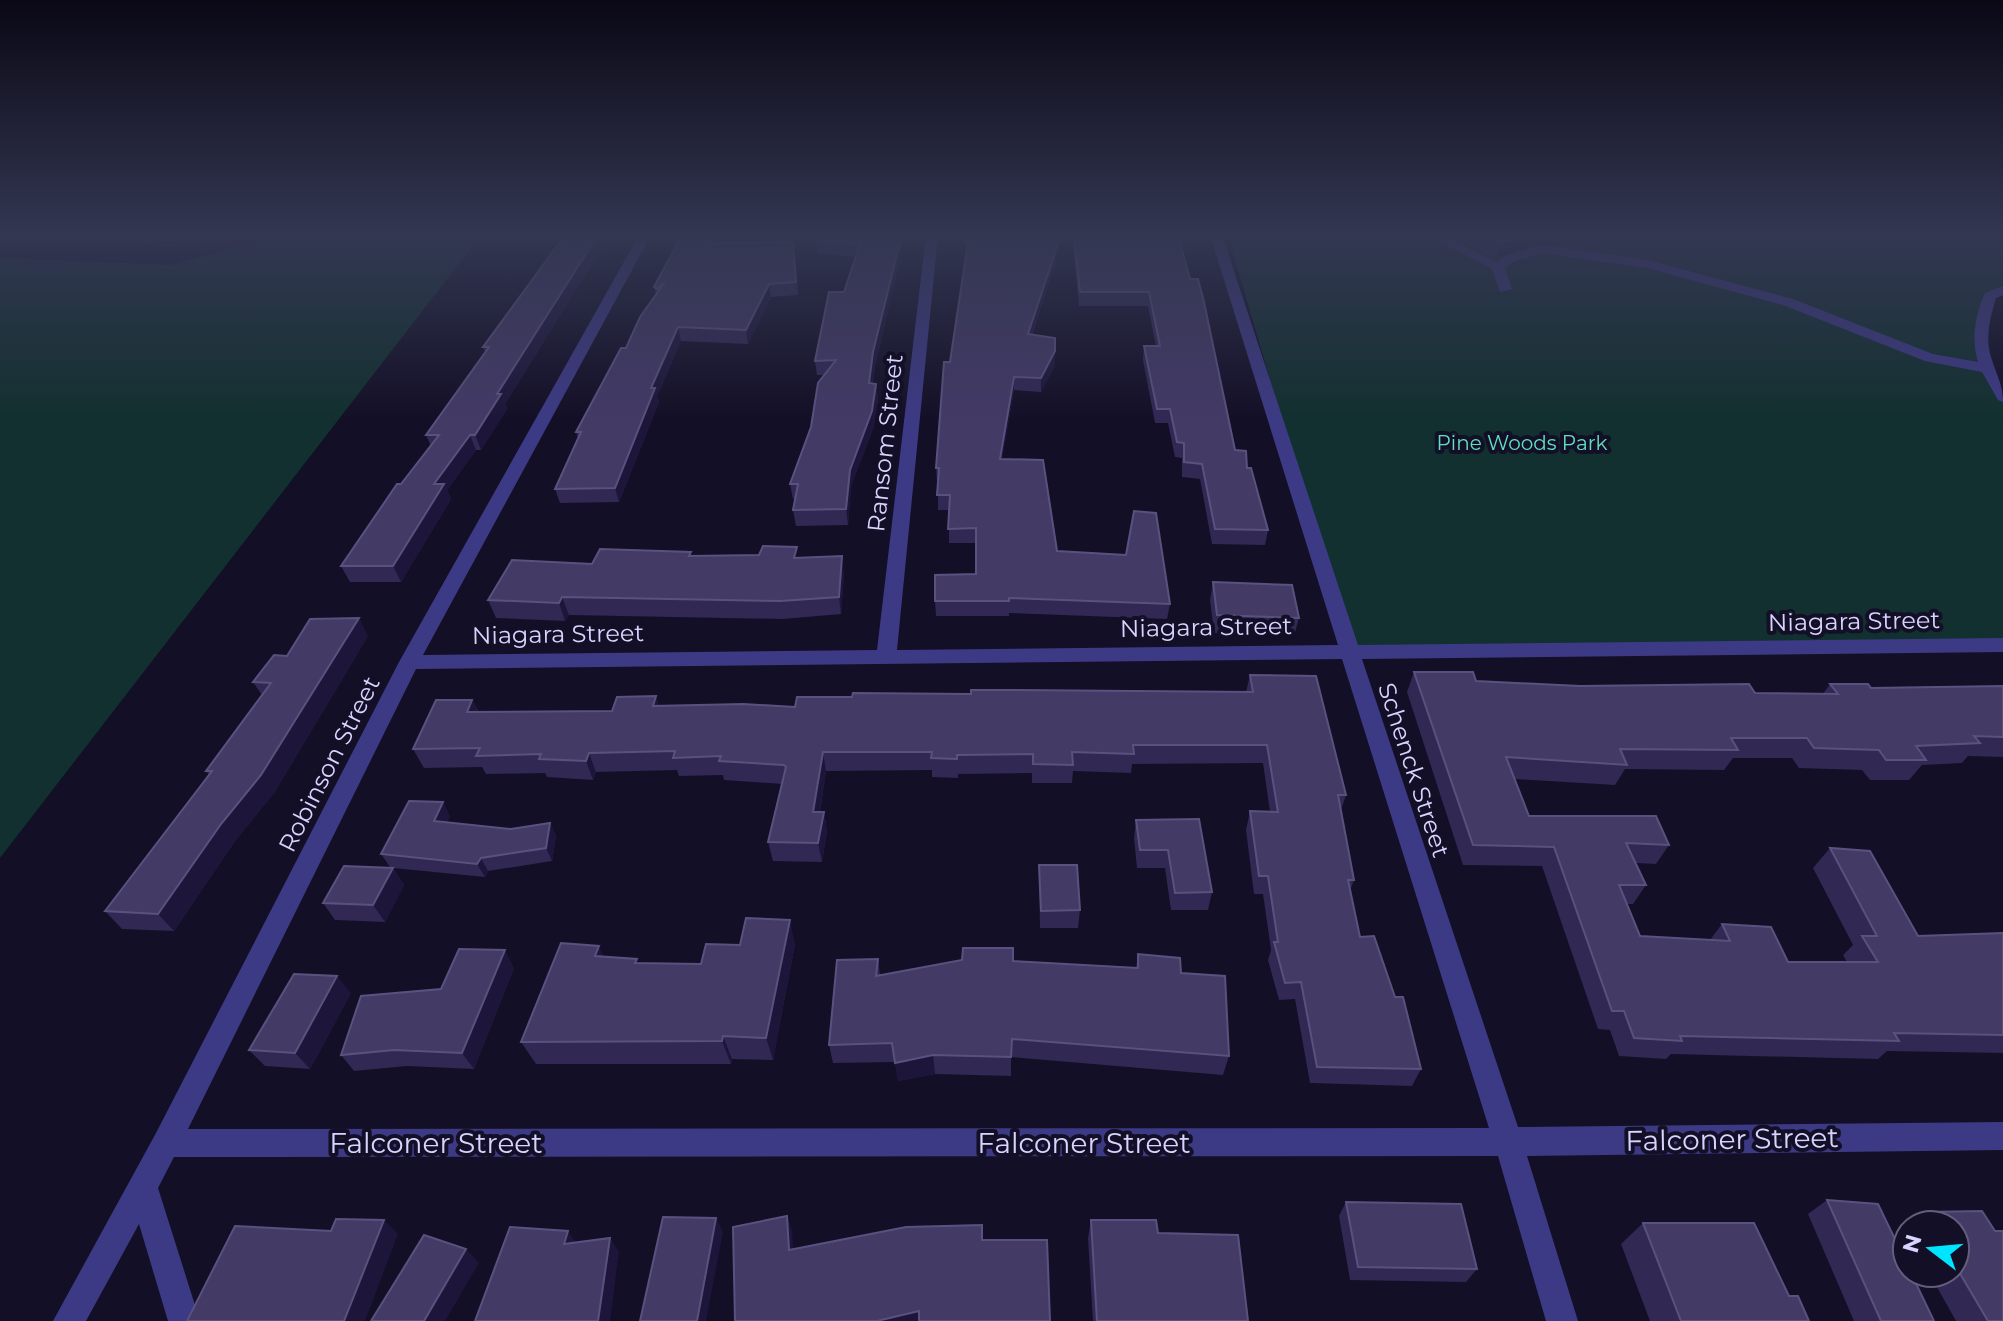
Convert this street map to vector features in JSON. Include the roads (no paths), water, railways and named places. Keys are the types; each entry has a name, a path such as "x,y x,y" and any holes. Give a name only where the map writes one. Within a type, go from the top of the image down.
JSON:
{"street":[{"name":"Robinson Street","path":"69,1321 166,1143 409,662 611,297"},
{"name":"Ransom Street","path":"886,657 925,297"},
{"name":"Schenck Street","path":"1236,297 1508,1142 1562,1321"},
{"path":"1768,297 1930,358 1987,368"},
{"path":"1990,297 1978,330 1987,368 2003,397"},
{"name":"Niagara Street","path":"409,662 2003,645"},
{"name":"Falconer Street","path":"166,1143 1508,1142 2003,1136"},
{"path":"142,1186 184,1321"}],"park label":[{"name":"Pine Woods Park","path":"1522,443"}]}
